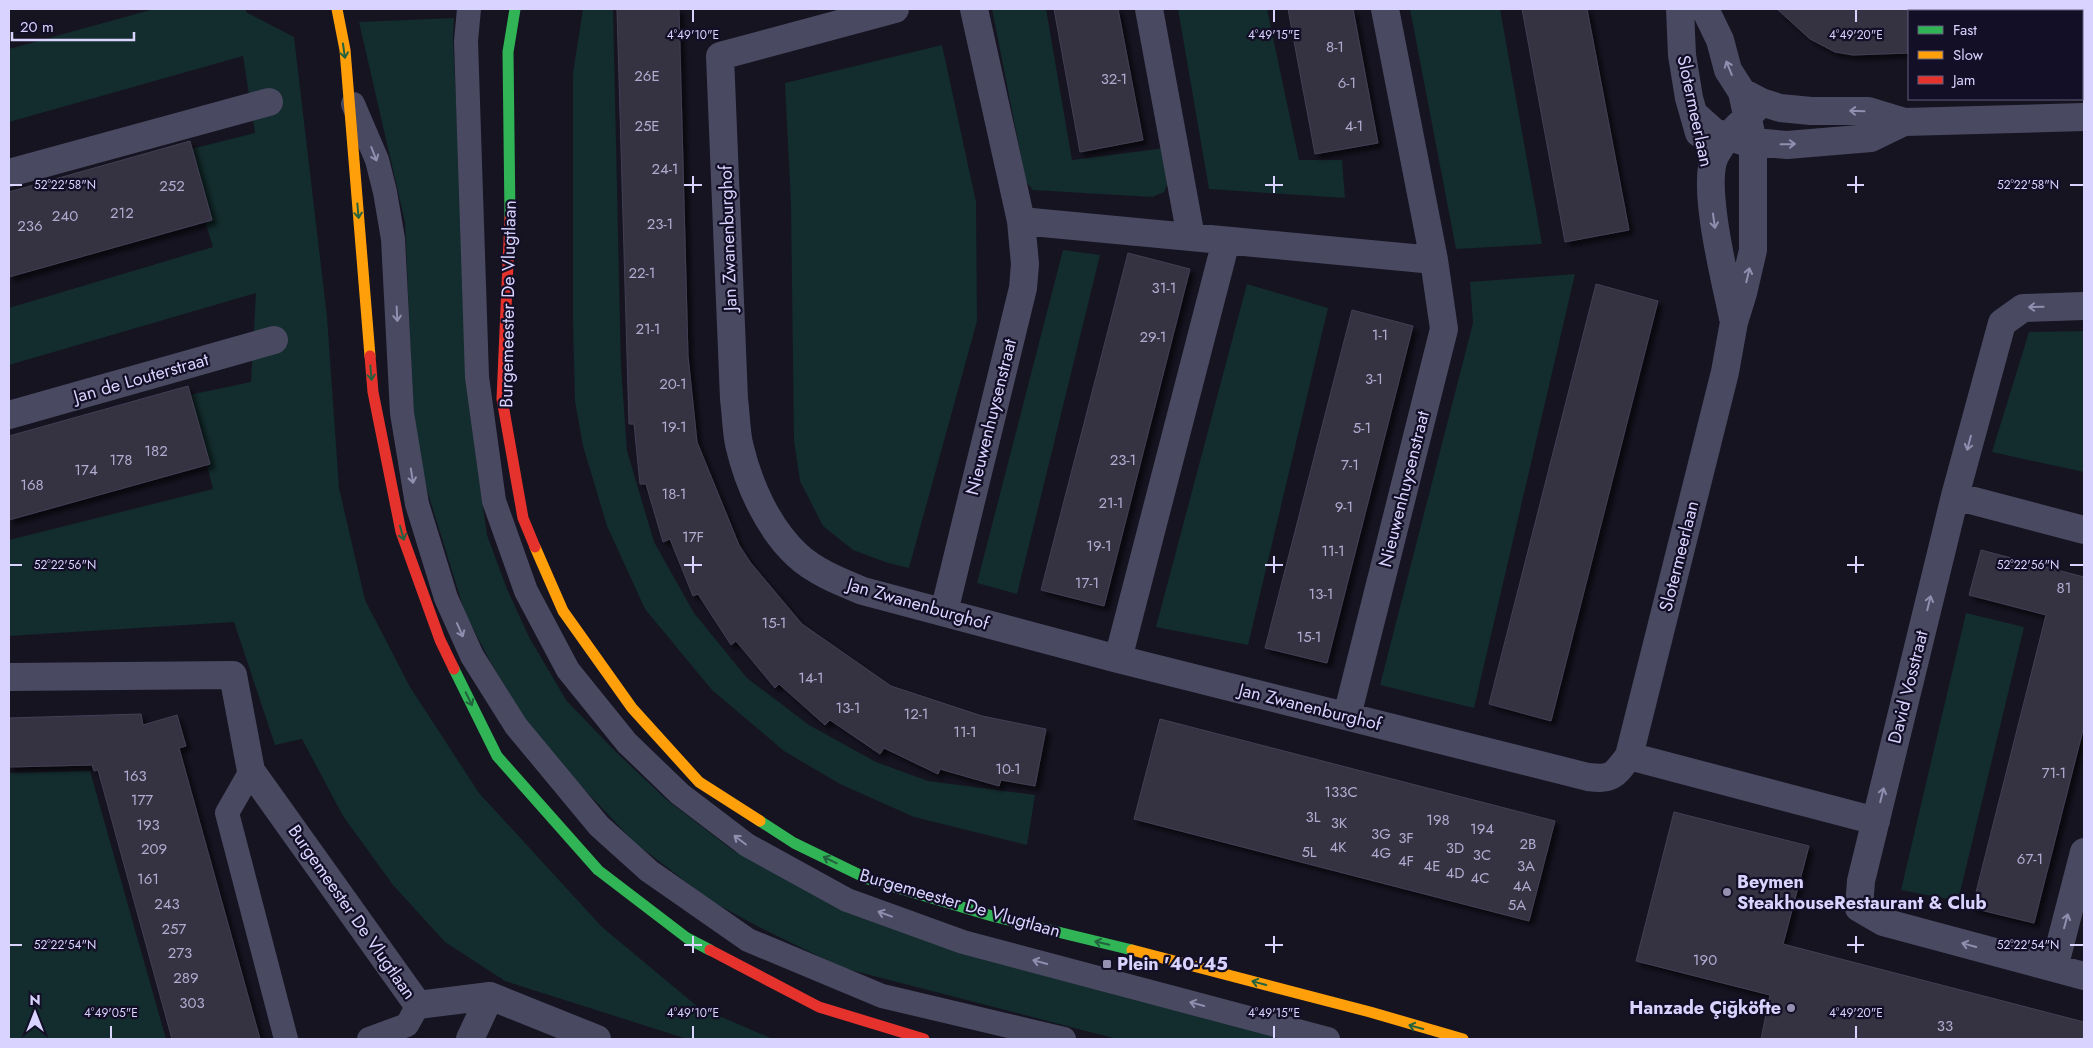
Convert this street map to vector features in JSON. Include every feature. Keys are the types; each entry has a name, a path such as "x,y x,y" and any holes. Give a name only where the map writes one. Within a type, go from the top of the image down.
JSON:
{"main road":[{"path":"337,9 345,50 373,392 401,532 440,640 497,756 598,870 687,938 819,1007 924,1039"},
{"name":"Burgemeester De Vlugtlaan","path":"515,9 508,67 511,202 502,399 524,518 563,611 632,708 699,782 794,842 868,879 992,916 1175,961 1370,1012 1463,1039"}],"street":[{"name":"Jan Zwanenburghof","path":"895,9 720,56 734,398 740,444 753,487 773,526 797,555 833,579 863,592 1118,659 1588,777 1605,779"},
{"name":"Nieuwenhuysenstraat","path":"944,612 1022,288 1025,264 1021,221 974,9"},
{"path":"1149,9 1191,237"},
{"name":"Nieuwenhuysenstraat","path":"1347,716 1444,330 1434,260 1385,9"},
{"name":"Slotermeerlaan","path":"1680,9 1682,55 1689,98 1695,115 1711,184 1714,221 1734,322"},
{"path":"1705,9 1720,40 1728,70 1751,113 1787,145 1871,138 1904,122 2012,109 2084,117"},
{"path":"9,173 268,102"},
{"path":"1751,113 1780,108 1868,111 1904,122"},
{"path":"1695,115 1714,132 1742,141 1751,113"},
{"name":"Slotermeerlaan","path":"1605,779 1618,771 1629,756 1724,372 1734,322 1754,250 1751,113"},
{"name":"Slotermeerlaan","path":"1711,184 1714,158 1727,136"},
{"path":"1021,221 1434,260"},
{"path":"1118,659 1226,240"},
{"name":"David Vosstraat","path":"2084,306 2023,308 2002,323 1955,496 1861,881 1859,908 1883,922 2084,976"},
{"name":"Jan de Louterstraat","path":"9,415 274,340"},
{"path":"1955,496 2084,530"},
{"name":"Burgemeester De Vlugtlaan","path":"9,677 233,675 251,771 418,1005 490,996 598,1039"},
{"path":"1629,756 1876,821"},
{"path":"2054,968 2084,852"},
{"path":"470,1039 490,996"}],"lane":[{"name":"Burgemeester De Vlugtlaan","path":"469,9 466,41 477,377 494,501 526,591 568,670 627,743 680,794 747,845 847,900 964,942 1328,1039"},
{"path":"348,93 376,160 385,192 393,239 402,413 417,504 446,598 468,648 516,726 599,826 649,871 748,940 882,996 1064,1039"},
{"path":"251,771 227,813 286,1039"},
{"path":"369,1039 407,1024 418,1005"}],"green space":[{"path":"154,9 246,9 246,12 294,37 327,317 339,488 365,600 410,687 479,793 602,927 698,1007 773,1039 687,1039 505,981 445,942 393,885 343,816 302,739 275,745 234,622 9,636 9,540 213,489 189,395 251,382 256,293 9,365 9,308 213,247 183,151 255,133 243,56 9,122 9,49"},
{"path":"583,9 613,9 621,367 627,451 654,542 694,613 747,678 809,725 876,762 928,781 1035,795 1027,845 914,817 840,784 784,751 712,690 645,609 607,526 583,446 575,401 573,324 573,73"},
{"path":"992,9 1046,9 1072,160 1165,148 1169,180 1164,192 1152,197 1033,190 1026,182"},
{"path":"1178,9 1267,9 1299,160 1342,160 1345,198 1209,189"},
{"path":"1410,9 1500,9 1542,244 1456,249"},
{"path":"454,18 453,39 472,427 487,535 507,589 529,637 566,700 614,750 667,800 734,851 786,877 1313,1039 1117,1039 843,968 711,901 635,843 533,735 491,663 465,613 427,490 414,435 405,222 359,22"},
{"path":"942,45 976,202 977,321 909,568 888,563 853,550 823,526 800,481 794,441 791,204 785,83"},
{"path":"1063,250 1100,255 1017,594 977,583"},
{"path":"1575,274 1474,708 1380,685 1473,323 1470,282"},
{"path":"1247,284 1328,308 1248,645 1156,627"},
{"path":"2084,331 2084,472 1992,452 2029,332"},
{"path":"1966,613 2024,627 1958,901 1901,890"},
{"path":"90,771 166,1039 9,1039 9,773"}],"building":[{"path":"617,9 679,9 688,356 697,442 739,545 750,562 802,624 891,686 982,716 1046,729 1035,786 1001,780 999,786 940,769 938,774 884,748 880,754 830,720 825,725 779,684 775,688 736,641 731,645 698,594 693,596 670,539 663,542 646,484 640,484 634,424 629,424"},
{"path":"1054,9 1118,9 1143,140 1080,152"},
{"path":"1288,9 1353,9 1378,143 1315,154"},
{"path":"1522,9 1587,9 1629,230 1565,242"},
{"path":"1777,9 1909,9 1908,53 1853,55 1835,52 1810,39"},
{"path":"190,141 212,220 9,277 9,192"},
{"path":"1128,253 1190,269 1104,606 1041,590"},
{"path":"1596,284 1658,301 1551,721 1489,704"},
{"path":"1352,310 1413,326 1327,663 1265,648"},
{"path":"188,386 210,464 9,520 9,436"},
{"path":"1981,550 2084,577 2084,726 2034,923 1972,908 2046,615 1969,595"},
{"path":"141,714 143,725 177,715 186,746 179,748 260,1039 172,1039 98,770 94,771 92,765 9,767 9,718"},
{"path":"1160,719 1555,821 1529,921 1134,819"},
{"path":"1674,812 1809,846 1783,944 2084,1022 2084,1039 1761,1039 1770,995 1636,961"}],"traffic: fast":[{"path":"510,218 508,52 515,9"},
{"path":"454,669 497,756 598,870 687,938 710,950"},
{"path":"760,821 794,843 868,879 992,916 1132,950"}],"traffic: slow":[{"path":"337,9 345,50 370,356"},
{"path":"535,547 563,611 632,708 699,782 760,821"},
{"path":"1132,950 1370,1012 1463,1039"}],"traffic: jam":[{"path":"510,218 502,399 523,518 535,547"},
{"path":"370,356 373,392 401,532 440,640 454,669"},
{"path":"710,950 819,1007 924,1039"}],"place":[{"name":"Beymen SteakhouseRestaurant & Club","path":"1727,892"},
{"name":"Plein '40-'45","path":"1107,964"},
{"name":"Hanzade Çiğköfte","path":"1791,1008"}]}
